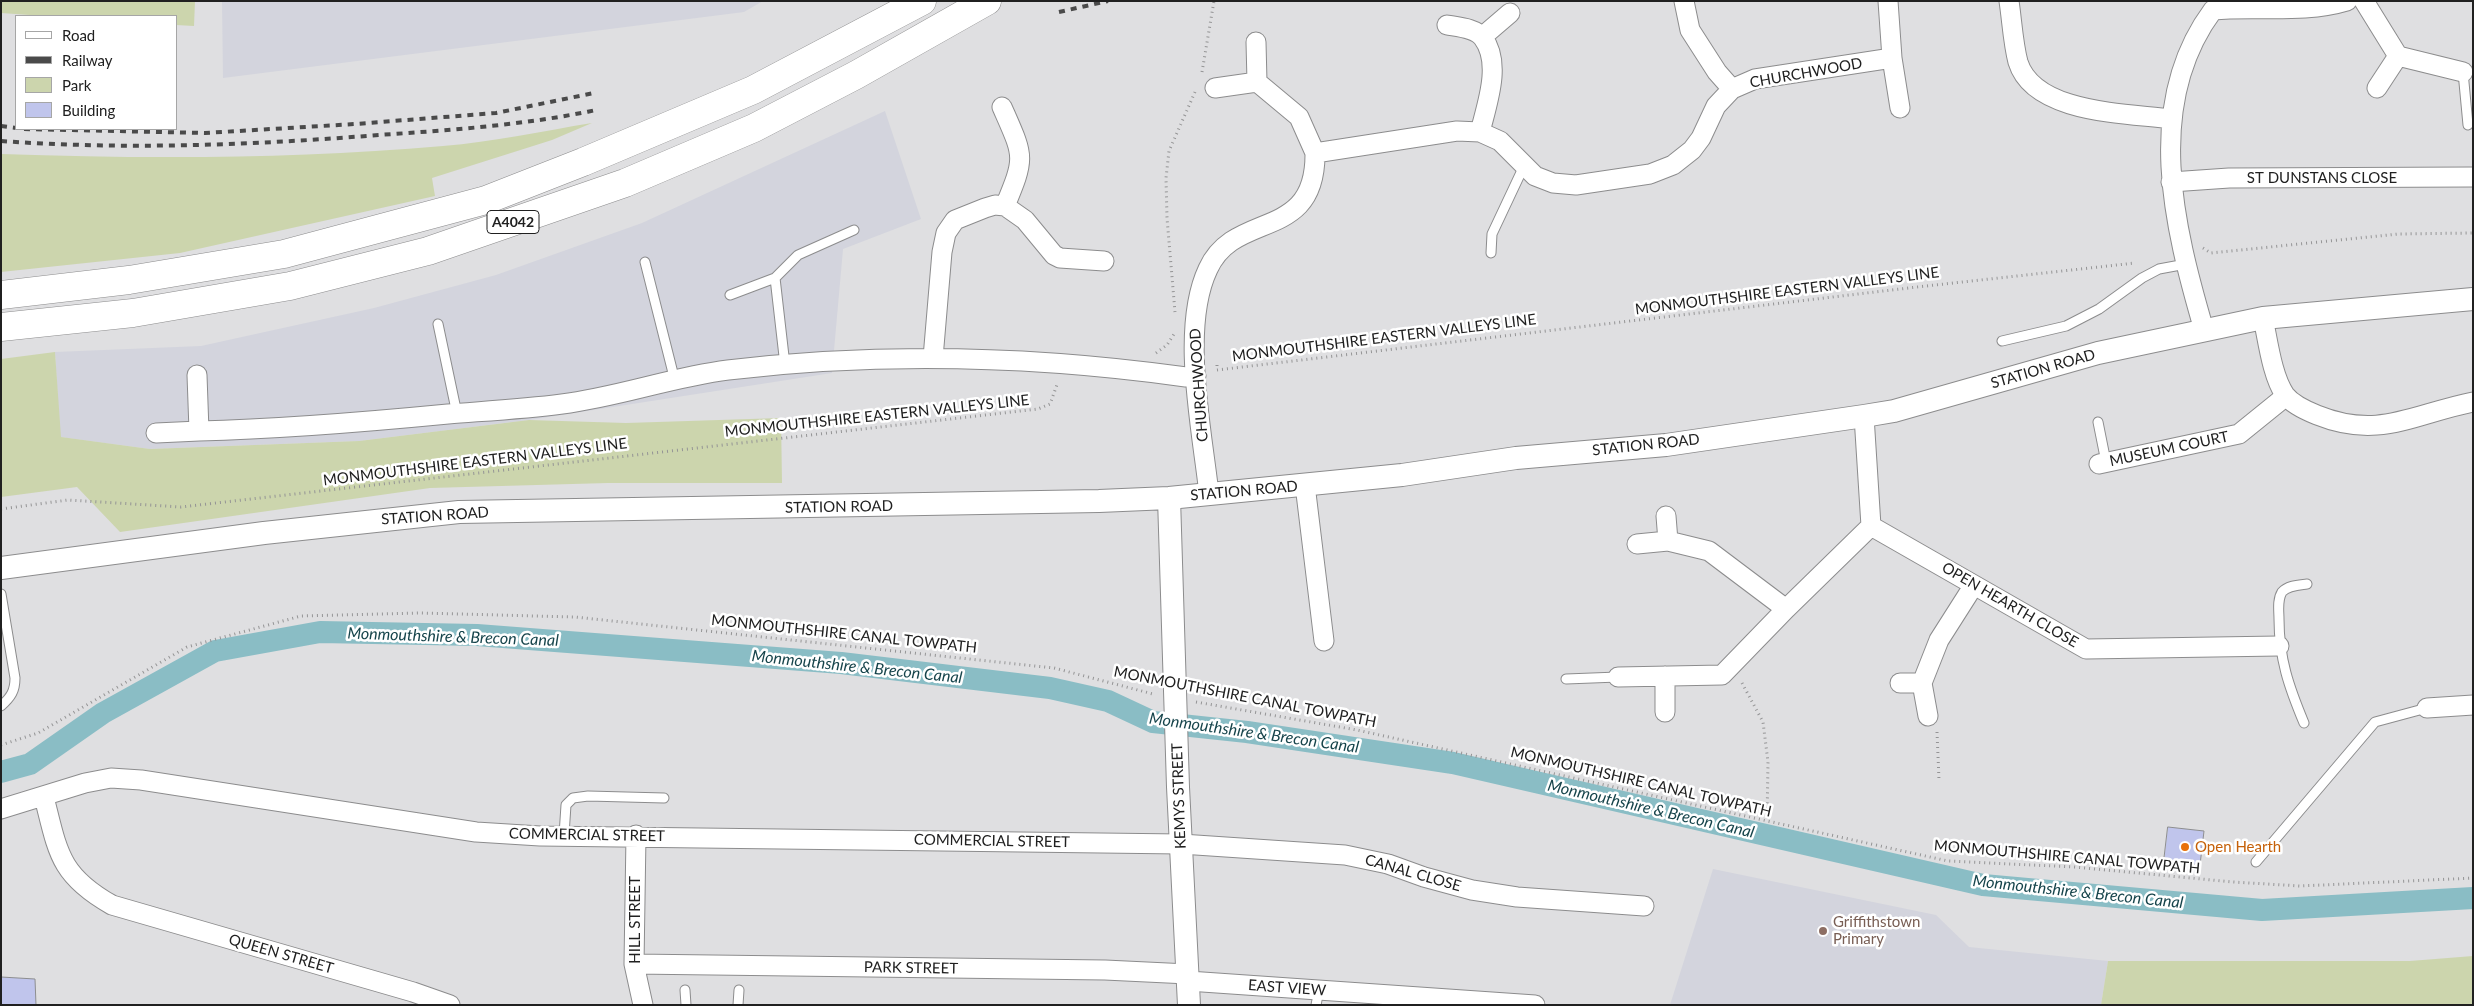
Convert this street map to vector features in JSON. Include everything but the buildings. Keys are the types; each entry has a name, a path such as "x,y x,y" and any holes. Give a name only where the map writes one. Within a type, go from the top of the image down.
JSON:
{"highway":[{"name":"A4042","path":"1,295 129,280 284,254 486,200 592,159 753,90 922,1"},
{"name":"A4042","path":"1,326 133,313 290,286 428,251 625,183 754,128 856,76 987,1"}],"street":[{"path":"1684,1 1690,30 1717,72 1732,89"},
{"path":"1887,1 1892,58 1900,108"},
{"path":"2010,1 2018,63 2033,85 2052,99 2075,106 2172,119"},
{"path":"2204,330 2180,241 2171,182 2172,119 2184,62 2211,6 2304,8 2335,5 2347,1"},
{"path":"2364,1 2398,56 2463,72"},
{"path":"1482,37 1510,13"},
{"path":"1447,25 1467,29 1482,37 1492,61 1490,82 1480,132"},
{"path":"1204,85 1257,82 1256,42"},
{"path":"2377,88 2398,56"},
{"name":"CHURCHWOOD","path":"1315,153 1457,131 1480,132 1500,141 1535,176 1553,183 1576,185 1650,174 1673,165 1692,150 1701,138 1716,106 1732,89 1755,79 1892,58"},
{"name":"CHURCHWOOD","path":"1209,494 1196,376 1186,324 1208,267 1224,248 1242,234 1276,222 1293,212 1306,197 1316,173 1315,153 1299,117 1257,82"},
{"path":"1002,107 1021,156 1018,176 1005,206"},
{"name":"ST DUNSTANS CLOSE","path":"2171,182 2230,178 2473,177"},
{"path":"933,358 938,285 946,233 955,220 995,205 1005,206 1025,220 1054,255 1060,258 1104,261"},
{"name":"STATION ROAD","path":"1,568 264,532 459,512 885,506 1169,498 1402,475 1516,458 1666,445 1864,416 1894,411 2098,353 2263,318 2473,299"},
{"path":"2263,318 2273,363 2286,396 2305,410 2330,420 2360,427 2380,427 2473,402"},
{"path":"156,433 292,428 564,404 726,370 852,360 933,358 1058,364 1196,376"},
{"path":"197,375 199,431"},
{"name":"MUSEUM COURT","path":"2102,463 2239,434 2286,396"},
{"path":"1618,677 1722,676 1870,526 1864,416"},
{"path":"1305,485 1324,641"},
{"name":"KEMYS STREET","path":"1169,498 1181,844 1189,1005"},
{"path":"1666,516 1668,541"},
{"name":"OPEN HEARTH CLOSE","path":"1870,526 2086,649 2279,646"},
{"path":"1637,544 1668,541 1709,551 1786,609"},
{"path":"1928,716 1922,682 1939,640 1974,585"},
{"path":"1664,676 1665,712"},
{"path":"1900,682 1922,682"},
{"path":"2427,708 2473,705"},
{"name":"COMMERCIAL STREET","path":"1,809 85,783 111,778 141,780 476,832 564,836 636,835 1181,844"},
{"name":"QUEEN STREET","path":"44,797 58,851 73,876 89,892 112,905 413,998 450,1005"},
{"name":"HILL STREET","path":"636,835 634,964 643,1005"},
{"name":"CANAL CLOSE","path":"1181,844 1345,854 1388,864 1424,878 1472,890 1517,897 1644,906"},
{"name":"PARK STREET","path":"634,964 1105,970 1188,978"},
{"name":"EAST VIEW","path":"1188,978 1317,997 1535,1005"}],"lane":[{"path":"2463,72 2468,125"},
{"path":"1491,253 1492,234 1524,166"},
{"path":"730,295 775,278 798,255 854,230"},
{"path":"645,262 675,381"},
{"path":"2002,341 2066,326 2099,309 2142,278 2158,269 2186,264"},
{"path":"775,278 785,366"},
{"path":"438,324 457,414"},
{"path":"2098,422 2102,463"},
{"path":"2304,723 2287,680 2279,646 2279,607 2282,592 2293,586 2307,584"},
{"path":"1,594 15,678 15,688 12,695 1,706"},
{"path":"1566,679 1618,677"},
{"path":"2256,862 2375,722 2427,708"},
{"path":"564,836 566,805 573,798 588,796 664,798"},
{"path":"685,990 686,1005"},
{"path":"738,1005 739,990"}],"path":[{"path":"1151,353 1160,352 1186,324 1174,303 1166,178 1169,151 1204,85 1214,1"},
{"path":"2180,241 2196,240 2211,253 2398,234 2473,233"},
{"name":"MONMOUTHSHIRE EASTERN VALLEYS LINE","path":"1216,360 1217,370 1907,288 2126,266 2144,260"},
{"name":"MONMOUTHSHIRE EASTERN VALLEYS LINE","path":"1,509 68,500 182,507 1038,409 1050,404 1058,381 1058,364"},
{"name":"MONMOUTHSHIRE CANAL TOWPATH","path":"1,745 38,733 187,647 301,616 421,613 575,617 1054,668 1176,701 1356,730 1948,861 2074,867 2234,882 2300,886 2473,878"},
{"path":"1728,669 1740,680 1763,722 1768,762 1767,822"},
{"path":"1928,716 1937,729 1939,780"}],"shaded area":[{"path":"222,1 763,1 744,12 223,78"},
{"path":"885,111 921,219 843,249 832,373 529,420 359,441 150,449 60,437 55,352 201,346 374,308 496,275 642,223"},
{"name":"Griffithstown Primary","path":"1713,869 1936,915 1969,947 2108,961 2101,1005 1670,1005"}],"green space":[{"path":"1,1 195,1 194,26 178,25 178,15 30,15 1,13"},
{"path":"592,123 552,140 432,178 435,196 180,253 1,272 1,154 112,157 278,156 462,144"},
{"path":"55,352 61,437 150,449 359,441 529,420 626,423 781,418 782,483 608,483 430,488 120,532 77,487 1,497 1,359"},
{"path":"2473,956 2473,1005 2101,1005 2108,961 2410,961"}],"waterway":[{"name":"Monmouthshire & Brecon Canal","path":"1,772 30,764 103,713 215,651 320,632 477,635 841,663 1050,688 1108,701 1153,722 1247,732 1453,763 1983,885 2262,910 2473,898"}],"railway":[{"path":"1059,12 1108,1"},
{"path":"69,130 205,133 355,124 496,113 594,93"},
{"path":"1,141 143,146 237,144 488,126 542,120 596,110"},
{"path":"1,126 15,128"}],"place":[{"name":"Open Hearth","path":"2185,847"},
{"name":"Griffithstown Primary","path":"1823,931"}]}
